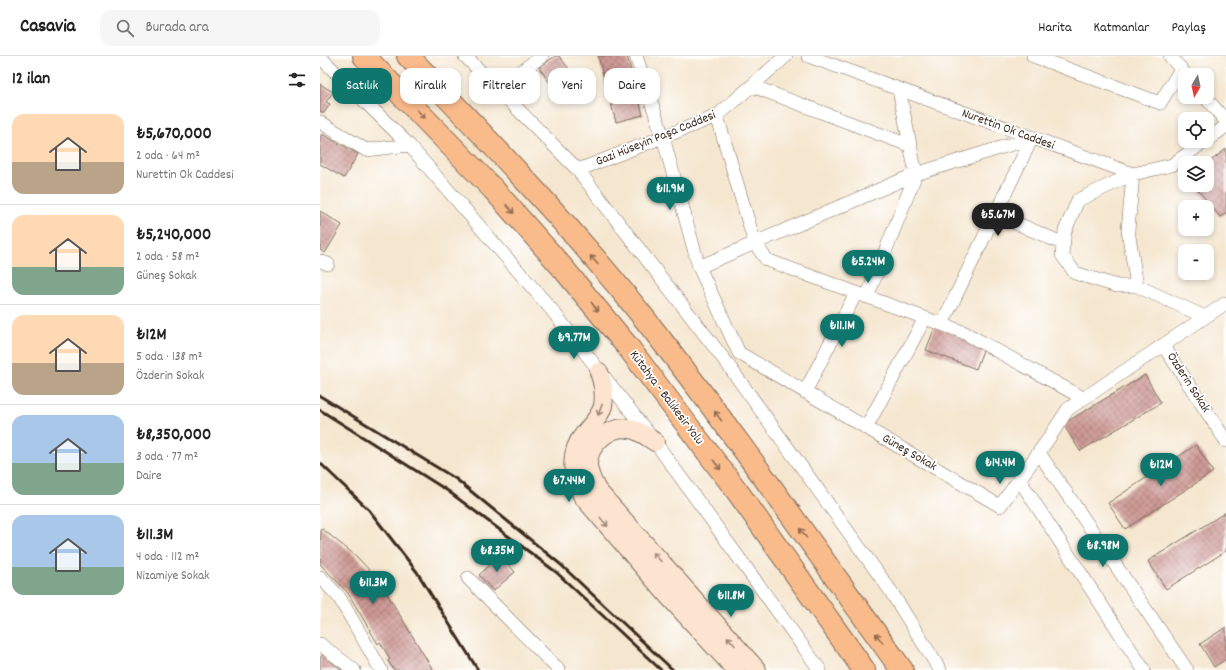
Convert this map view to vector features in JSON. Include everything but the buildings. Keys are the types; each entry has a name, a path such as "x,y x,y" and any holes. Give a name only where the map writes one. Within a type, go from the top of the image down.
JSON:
{"highway":[{"name":"Kütahya - Balıkesir Yolu","path":"364,56 494,190 562,267 628,347 737,491 864,670"},
{"path":"408,56 474,124 556,214 643,318 710,404 902,670"}],"main road":[{"path":"599,372 604,392 603,406 598,417 583,435 576,447 573,458 573,472 576,484 583,497 676,592 757,670"},
{"path":"655,442 630,428 620,428 607,434 596,443 590,454 588,467 591,479 597,490 736,670"}],"street":[{"path":"465,56 477,68"},
{"path":"526,68 542,56"},
{"path":"636,56 663,137 699,267 916,174 1032,138"},
{"name":"Nurettin Ok Caddesi","path":"808,56 1133,174"},
{"path":"1033,56 1160,103 1178,80"},
{"path":"1170,56 1180,68"},
{"path":"320,57 409,145 551,310 655,442 820,670"},
{"name":"Gazi Hüseyin Paşa Caddesi","path":"578,170 717,116 752,86 782,57"},
{"path":"752,86 911,146"},
{"path":"805,392 861,295 916,174 899,90"},
{"path":"512,104 578,170 731,368 890,590 940,670"},
{"path":"1211,104 1226,121"},
{"path":"717,116 755,244 767,260 963,332 1083,398"},
{"path":"320,122 366,150 409,145"},
{"path":"1214,134 1226,126"},
{"path":"942,324 1032,138"},
{"path":"1195,148 1172,165 1133,174 1078,200 1065,231 1062,255 1075,272 1117,286 1138,286 1205,317"},
{"path":"1133,174 1128,230 1138,286"},
{"path":"995,214 1064,244"},
{"name":"Güneş Sokak","path":"699,267 739,353 1000,506 1039,453 1068,409 1226,303"},
{"path":"866,428 925,318"},
{"name":"Özderin Sokak","path":"1163,345 1226,441"},
{"path":"1039,453 1187,670"},
{"path":"1019,480 1144,670"},
{"path":"320,577 339,596 381,670"},
{"path":"468,578 558,670"},
{"path":"320,644 354,670"}],"railway":[{"path":"320,396 456,479 560,564 673,670"},
{"path":"320,410 448,491 556,572 661,670"},
{"path":"320,463 369,510 417,572 478,670"}]}
